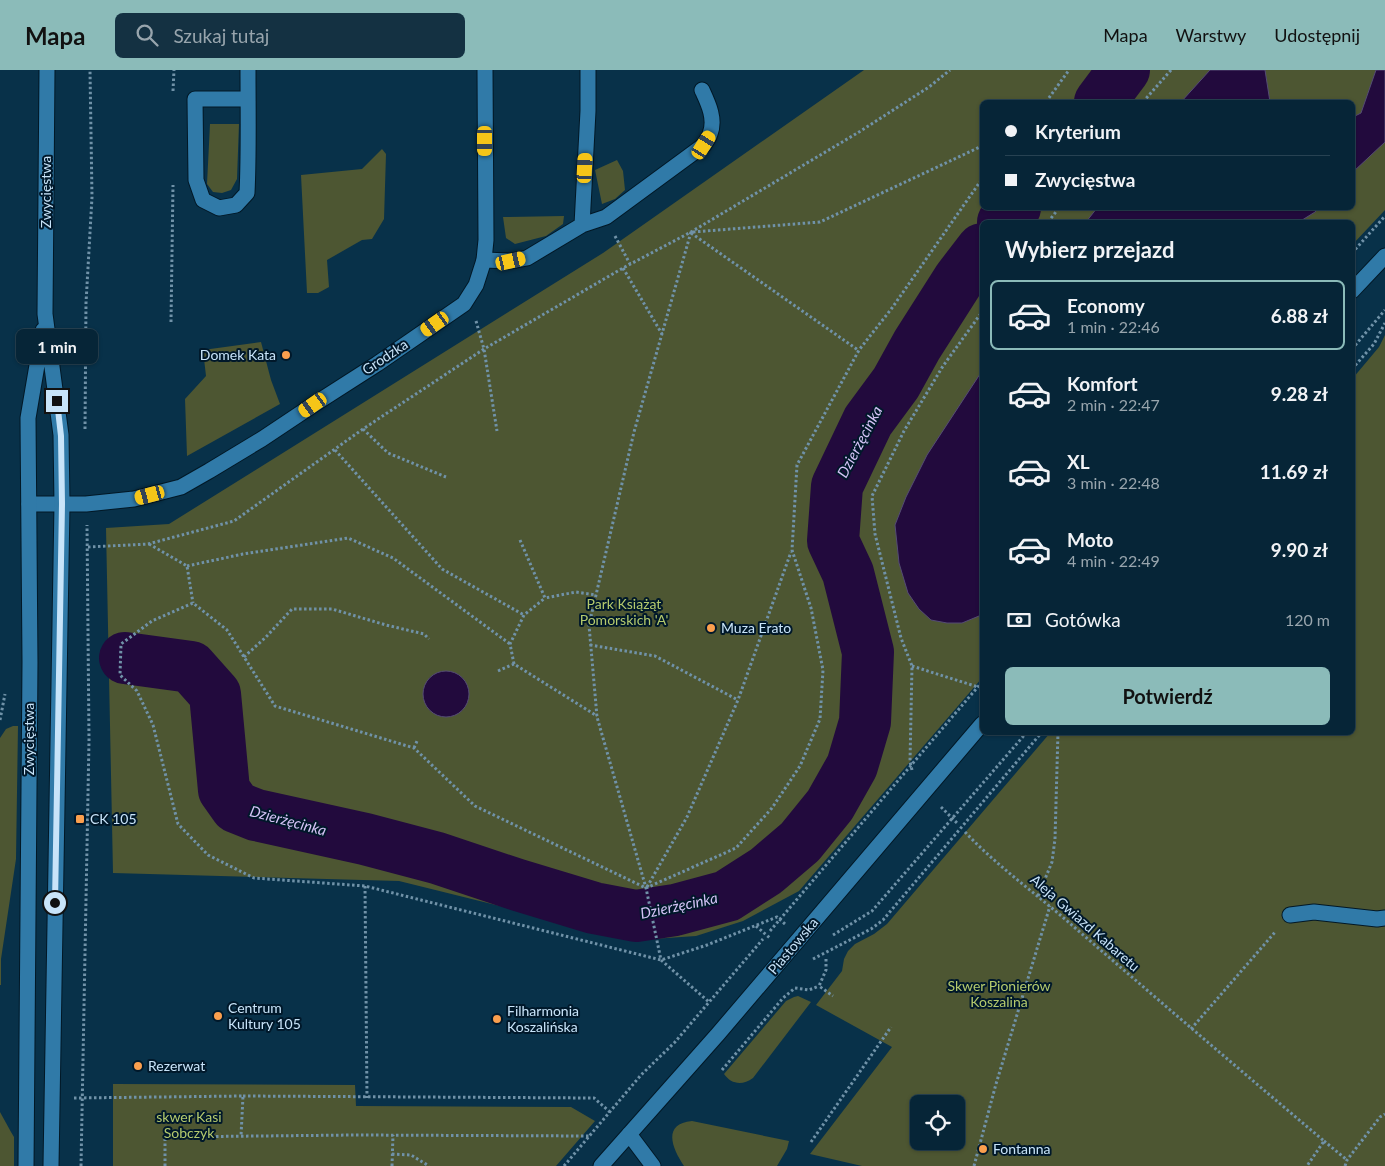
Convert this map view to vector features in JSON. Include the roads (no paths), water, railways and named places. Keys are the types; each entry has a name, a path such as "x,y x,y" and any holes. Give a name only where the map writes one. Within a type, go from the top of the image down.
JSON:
{"street":[{"name":"Zwycięstwa","path":"47,70 45,314 61,436 62,504 51,1166"},
{"path":"248,70 248,99 247,193 236,205 219,208 203,200 196,180 195,99 248,99"},
{"name":"Grodzka","path":"29,504 86,504 134,500 181,487 262,440 464,304 476,285 484,260 486,240 484,70"},
{"path":"582,225 588,111 588,70"},
{"path":"484,260 511,261 527,258 582,225 606,217 704,145 711,133 712,119 702,90"},
{"path":"1355,288 1385,256"},
{"name":"Zwycięstwa","path":"26,1166 30,662 28,418 45,314"},
{"name":"Piastowska","path":"602,1166 718,1034 980,726"},
{"path":"1290,915 1314,912 1377,919 1385,918"},
{"path":"629,1134 653,1166"}],"waterway":[{"name":"Dzierżęcinka","path":"1102,100 1124,70"},
{"name":"Dzierżęcinka","path":"1005,220 1013,210"},
{"name":"Dzierżęcinka","path":"125,658 191,667 215,694 224,790 236,807 256,815 365,839 437,858 594,908 636,916 675,910 727,896 766,871 800,842 830,805 852,766 865,722 868,652 848,573 833,541 837,486 868,421 896,383 917,345 959,279 980,252"}],"place":[{"name":"Domek Kata","path":"286,355"},
{"name":"Muza Erato","path":"711,628"},
{"name":"CK 105","path":"80,819"},
{"name":"Centrum Kultury 105","path":"218,1016"},
{"name":"Filharmonia Koszalińska","path":"497,1019"},
{"name":"Rezerwat","path":"138,1066"},
{"name":"Fontanna","path":"983,1149"}],"park label":[{"name":"Park Książąt Pomorskich 'A'","path":"624,612"},
{"name":"Skwer Pionierów Koszalina","path":"999,994"},
{"name":"skwer Kasi Sobczyk","path":"189,1126"}]}
